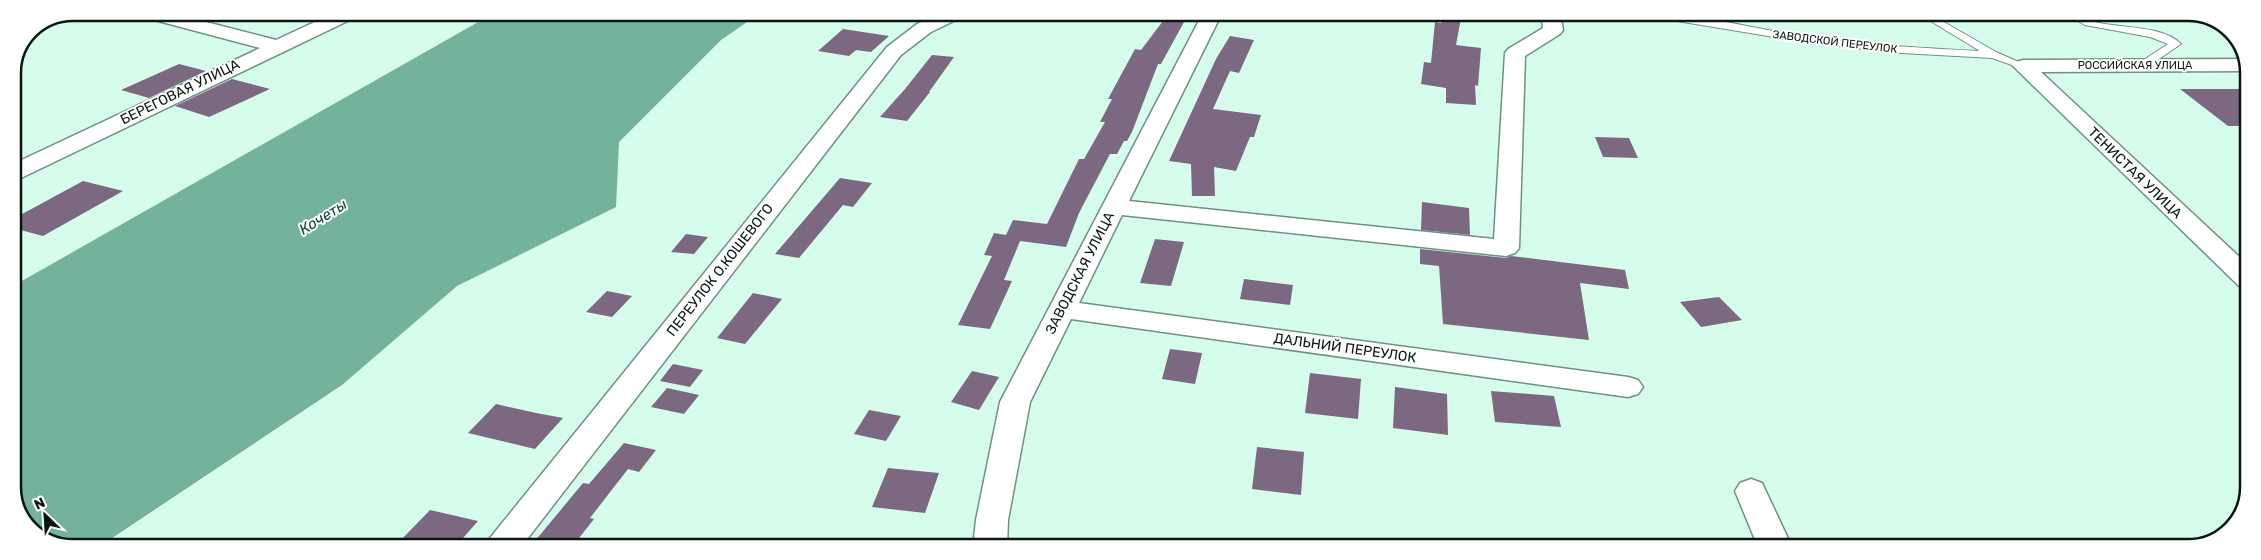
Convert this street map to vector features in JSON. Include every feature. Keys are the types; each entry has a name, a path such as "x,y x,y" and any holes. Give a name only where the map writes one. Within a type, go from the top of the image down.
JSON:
{"street":[{"path":"183,21 276,46"},
{"name":"БЕРЕГОВАЯ УЛИЦА","path":"21,169 331,21"},
{"name":"ПЕРЕУЛОК О.КОШЕВОГО","path":"508,539 894,51 924,28 938,21"},
{"name":"ЗАВОДСКАЯ УЛИЦА","path":"991,539 992,520 1015,402 1209,21"},
{"path":"1114,208 1506,248 1515,53 1553,30 1551,21"},
{"name":"РОССИЙСКАЯ УЛИЦА","path":"2023,66 2239,65"},
{"name":"ТЕНИСТАЯ УЛИЦА","path":"2023,66 2240,272"},
{"name":"ДАЛЬНИЙ ПЕРЕУЛОК","path":"1062,309 1628,387"},
{"path":"1751,491 1772,539"}],"lane":[{"name":"ЗАВОДСКОЙ ПЕРЕУЛОК","path":"1695,21 1810,40 1901,50 1994,54 2023,66"},
{"path":"1936,21 1994,54"},
{"path":"2086,21 2103,27 2148,33 2176,44 2143,66"}],"water":[{"name":"Кочеты","path":"480,21 748,21 721,40 619,142 616,207 457,286 342,385 111,539 73,539 56,536 41,528 25,507 21,490 21,281"}],"building":[{"path":"1163,21 1185,21 1161,64 1158,64 1132,132 1127,141 1124,141 1117,154 1110,154 1079,213 1066,247 1020,241 1004,280 1012,281 990,329 958,325 992,256 984,255 994,233 1006,235 1013,220 1047,224 1079,159 1084,159 1105,122 1100,122 1112,99 1108,99 1135,49 1141,50"},
{"path":"1442,21 1460,21 1456,45 1481,48 1478,86 1475,85 1476,105 1446,103 1446,88 1421,84 1424,62 1431,63 1435,22 1441,23"},
{"path":"843,29 889,36 871,52 856,50 849,56 818,51"},
{"path":"1230,36 1254,40 1239,73 1230,71 1213,109 1261,115 1254,137 1250,137 1236,171 1214,167 1215,196 1192,196 1191,164 1169,161 1216,59"},
{"path":"932,55 954,57 907,121 880,117 905,89"},
{"path":"179,64 206,71 149,98 121,90"},
{"path":"232,79 270,89 209,117 175,106"},
{"path":"2180,89 2240,89 2240,126 2228,126"},
{"path":"1595,137 1629,138 1638,158 1603,157"},
{"path":"840,178 872,183 853,207 843,205 799,258 775,254"},
{"path":"83,181 123,191 43,236 21,230 21,215"},
{"path":"1422,202 1469,208 1470,235 1421,230"},
{"path":"686,234 708,237 694,254 671,252"},
{"path":"1155,239 1184,242 1171,286 1140,283"},
{"path":"1420,249 1506,258 1511,256 1625,270 1629,289 1580,283 1589,340 1443,324 1439,266 1420,264"},
{"path":"1244,279 1293,285 1290,305 1240,299"},
{"path":"607,291 632,296 612,317 586,312"},
{"path":"753,293 782,299 745,344 717,338"},
{"path":"1719,297 1742,320 1701,327 1680,302"},
{"path":"1170,349 1202,353 1195,384 1162,379"},
{"path":"673,364 703,370 690,387 660,381"},
{"path":"972,371 999,377 979,410 951,402"},
{"path":"1310,373 1361,379 1358,419 1305,413"},
{"path":"1395,387 1447,394 1448,435 1393,428"},
{"path":"667,388 699,395 684,414 651,407"},
{"path":"1491,391 1554,396 1561,427 1495,422"},
{"path":"496,404 563,418 535,449 468,433"},
{"path":"869,410 901,416 886,441 854,434"},
{"path":"624,443 656,450 639,472 628,469 590,518 594,519 578,539 537,539 583,483 589,484"},
{"path":"1257,447 1304,452 1301,495 1252,489"},
{"path":"888,468 939,473 925,513 872,507"},
{"path":"430,510 478,521 462,539 402,539"}]}
